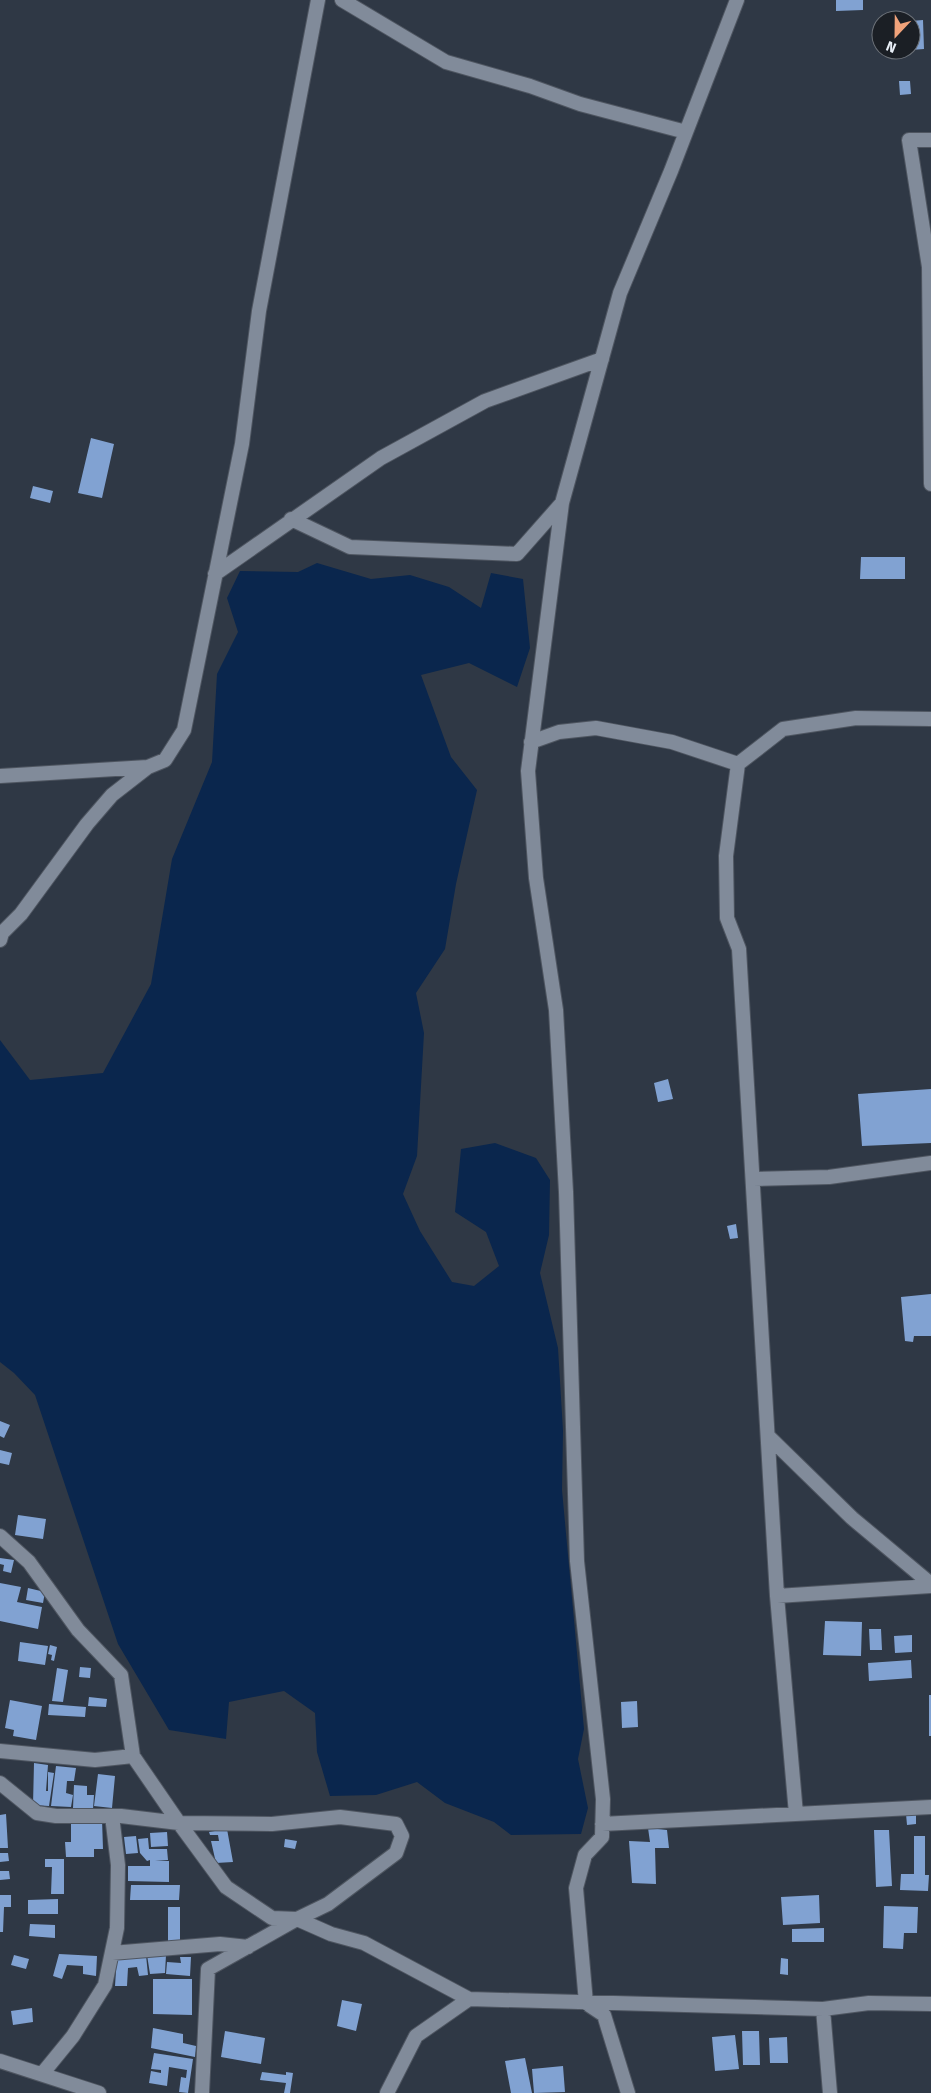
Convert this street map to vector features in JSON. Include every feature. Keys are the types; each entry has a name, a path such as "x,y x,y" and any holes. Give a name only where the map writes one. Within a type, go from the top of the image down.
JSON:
{"street":[{"path":"0,940 2,933 22,914 87,824 112,795 148,768 165,760 184,730 242,444 258,311 318,0"},
{"path":"342,0 446,62 530,86 580,104 686,132"},
{"path":"586,2003 576,1888 585,1855 602,1837 603,1799 577,1561 566,1202 556,1010 536,878 528,771 562,504 620,293 686,132 737,0"},
{"path":"931,140 909,140 929,268 931,484"},
{"path":"215,574 291,519 381,458 485,401 602,359"},
{"path":"291,519 350,547 517,554 562,504"},
{"path":"796,1814 777,1596 740,949 727,918 726,856 738,764 783,729 856,718 931,719"},
{"path":"531,742 559,732 596,728 672,742 738,764"},
{"path":"0,776 148,768"},
{"path":"753,1179 829,1177 931,1163"},
{"path":"768,1436 852,1518 931,1585"},
{"path":"0,1536 29,1562 78,1630 121,1675 133,1756 179,1823 226,1887 272,1918 297,1919 330,1934 364,1943 468,1999 823,2009 869,2003 931,2004"},
{"path":"777,1596 931,1585"},
{"path":"0,1750 95,1760 133,1756"},
{"path":"0,1783 37,1813 56,1816 112,1816 179,1823 272,1824 340,1817 396,1824 402,1836 396,1853 328,1904 297,1919 208,1969 202,2093"},
{"path":"602,1824 931,1806"},
{"path":"42,2074 89,2013 105,1985 117,1928 118,1864 112,1816"},
{"path":"112,1953 161,1947 220,1944 248,1947"},
{"path":"387,2093 416,2036 468,1999"},
{"path":"586,2003 604,2015 628,2093"},
{"path":"823,2009 830,2093"},
{"path":"0,2061 99,2093"}],"water":[{"path":"317,563 371,579 410,575 449,587 481,608 491,573 523,579 530,648 517,687 469,663 421,675 451,757 477,790 456,884 445,949 416,993 424,1033 417,1156 403,1194 420,1231 452,1282 474,1286 499,1266 486,1232 455,1212 461,1149 495,1143 536,1158 550,1180 549,1235 540,1273 558,1348 563,1431 562,1490 584,1729 578,1759 588,1808 581,1834 511,1835 494,1822 445,1803 417,1782 376,1795 330,1796 317,1752 315,1713 284,1691 229,1702 226,1739 169,1730 118,1644 35,1395 14,1373 0,1362 0,1040 30,1080 103,1073 151,984 172,859 212,762 217,674 238,632 227,598 240,571 298,572"}],"building":[{"path":"836,0 863,0 863,10 836,11"},
{"path":"921,20 923,20 924,49 921,49"},
{"path":"899,81 910,81 911,94 900,95"},
{"path":"91,438 114,444 102,498 78,493"},
{"path":"33,486 53,491 50,503 30,498"},
{"path":"861,557 905,557 905,579 860,579"},
{"path":"668,1079 673,1099 658,1102 654,1083"},
{"path":"931,1089 931,1143 862,1146 858,1094"},
{"path":"736,1224 738,1238 730,1239 727,1226"},
{"path":"931,1294 931,1336 914,1336 913,1342 905,1341 901,1297"},
{"path":"0,1421 10,1425 4,1438 0,1436"},
{"path":"0,1450 12,1453 9,1465 0,1463"},
{"path":"18,1515 46,1519 43,1539 15,1535"},
{"path":"0,1558 14,1560 11,1573 3,1571 4,1565 0,1564"},
{"path":"0,1583 21,1587 17,1602 42,1607 38,1629 0,1621"},
{"path":"28,1588 45,1592 43,1603 26,1600"},
{"path":"825,1621 862,1622 861,1656 823,1655"},
{"path":"869,1629 881,1629 882,1650 870,1650"},
{"path":"912,1635 912,1652 895,1653 894,1636"},
{"path":"20,1642 48,1646 45,1665 18,1661"},
{"path":"50,1645 57,1647 54,1661 51,1660 52,1655 48,1654"},
{"path":"911,1660 912,1678 869,1681 868,1663"},
{"path":"80,1667 91,1668 90,1678 79,1677"},
{"path":"57,1668 68,1670 63,1702 52,1701"},
{"path":"929,1695 931,1695 931,1736 929,1736"},
{"path":"89,1697 107,1699 106,1707 88,1706"},
{"path":"10,1700 42,1706 36,1740 13,1736 14,1730 5,1728"},
{"path":"637,1701 638,1727 622,1728 621,1702"},
{"path":"49,1704 86,1707 85,1717 48,1715"},
{"path":"34,1763 48,1765 46,1791 48,1791 48,1772 54,1773 49,1806 33,1805"},
{"path":"56,1766 76,1768 74,1781 67,1781 66,1793 73,1795 71,1807 51,1806"},
{"path":"98,1774 115,1776 112,1808 94,1806"},
{"path":"74,1785 87,1786 87,1795 94,1795 93,1809 73,1808"},
{"path":"6,1814 8,1848 0,1848 0,1815"},
{"path":"906,1814 916,1814 916,1824 907,1825"},
{"path":"102,1819 103,1849 94,1849 94,1857 66,1857 65,1842 71,1842 71,1820"},
{"path":"648,1828 667,1830 669,1848 655,1848 656,1884 632,1883 629,1841 650,1842"},
{"path":"227,1829 233,1862 216,1863 211,1841 219,1841 218,1835 210,1835 209,1832"},
{"path":"874,1830 889,1830 892,1886 876,1887"},
{"path":"167,1832 168,1846 151,1847 150,1833"},
{"path":"136,1836 138,1853 126,1854 124,1837"},
{"path":"914,1836 925,1836 925,1875 929,1875 928,1891 900,1890 901,1874 914,1874"},
{"path":"148,1838 149,1849 167,1849 168,1860 155,1861 169,1861 169,1882 128,1881 128,1866 150,1866 150,1860 147,1861 140,1853 138,1839"},
{"path":"285,1839 297,1841 295,1849 284,1847"},
{"path":"0,1853 8,1853 9,1861 0,1862"},
{"path":"45,1859 64,1859 64,1894 51,1894 52,1867 45,1867"},
{"path":"0,1871 9,1871 10,1879 0,1880"},
{"path":"131,1885 180,1885 179,1900 130,1900"},
{"path":"0,1895 11,1895 11,1907 4,1907 3,1932 0,1932"},
{"path":"819,1895 820,1923 783,1925 781,1897"},
{"path":"58,1899 58,1914 28,1914 28,1900"},
{"path":"884,1906 918,1907 917,1933 904,1933 903,1949 883,1948"},
{"path":"168,1907 180,1907 180,1941 168,1941"},
{"path":"30,1924 55,1925 55,1938 29,1936"},
{"path":"824,1928 824,1942 792,1942 792,1929"},
{"path":"59,1954 97,1956 96,1976 83,1974 83,1966 67,1965 62,1979 53,1976"},
{"path":"14,1955 29,1959 26,1969 11,1965"},
{"path":"117,1955 146,1955 148,1975 139,1976 137,1967 128,1968 127,1986 115,1986"},
{"path":"147,1955 166,1955 165,1973 150,1974"},
{"path":"180,1957 191,1957 190,1976 166,1974 167,1962 181,1963"},
{"path":"781,1958 788,1959 788,1975 780,1974"},
{"path":"153,1979 192,1979 192,2015 153,2014"},
{"path":"342,2000 362,2004 356,2031 337,2026"},
{"path":"32,2008 33,2022 13,2025 11,2011"},
{"path":"153,2028 183,2034 183,2043 196,2046 195,2057 151,2048"},
{"path":"225,2031 265,2038 261,2064 221,2057"},
{"path":"742,2031 759,2031 760,2065 743,2065"},
{"path":"735,2035 739,2069 715,2071 712,2037"},
{"path":"787,2037 788,2063 770,2063 769,2038"},
{"path":"154,2053 193,2059 188,2093 179,2092 181,2077 186,2078 187,2070 169,2067 167,2086 149,2083 151,2071 161,2073 161,2070 151,2069"},
{"path":"525,2058 532,2093 511,2093 505,2061"},
{"path":"563,2066 565,2092 534,2093 532,2069"},
{"path":"262,2072 286,2075 286,2072 293,2073 290,2093 284,2093 286,2083 260,2080"}]}
